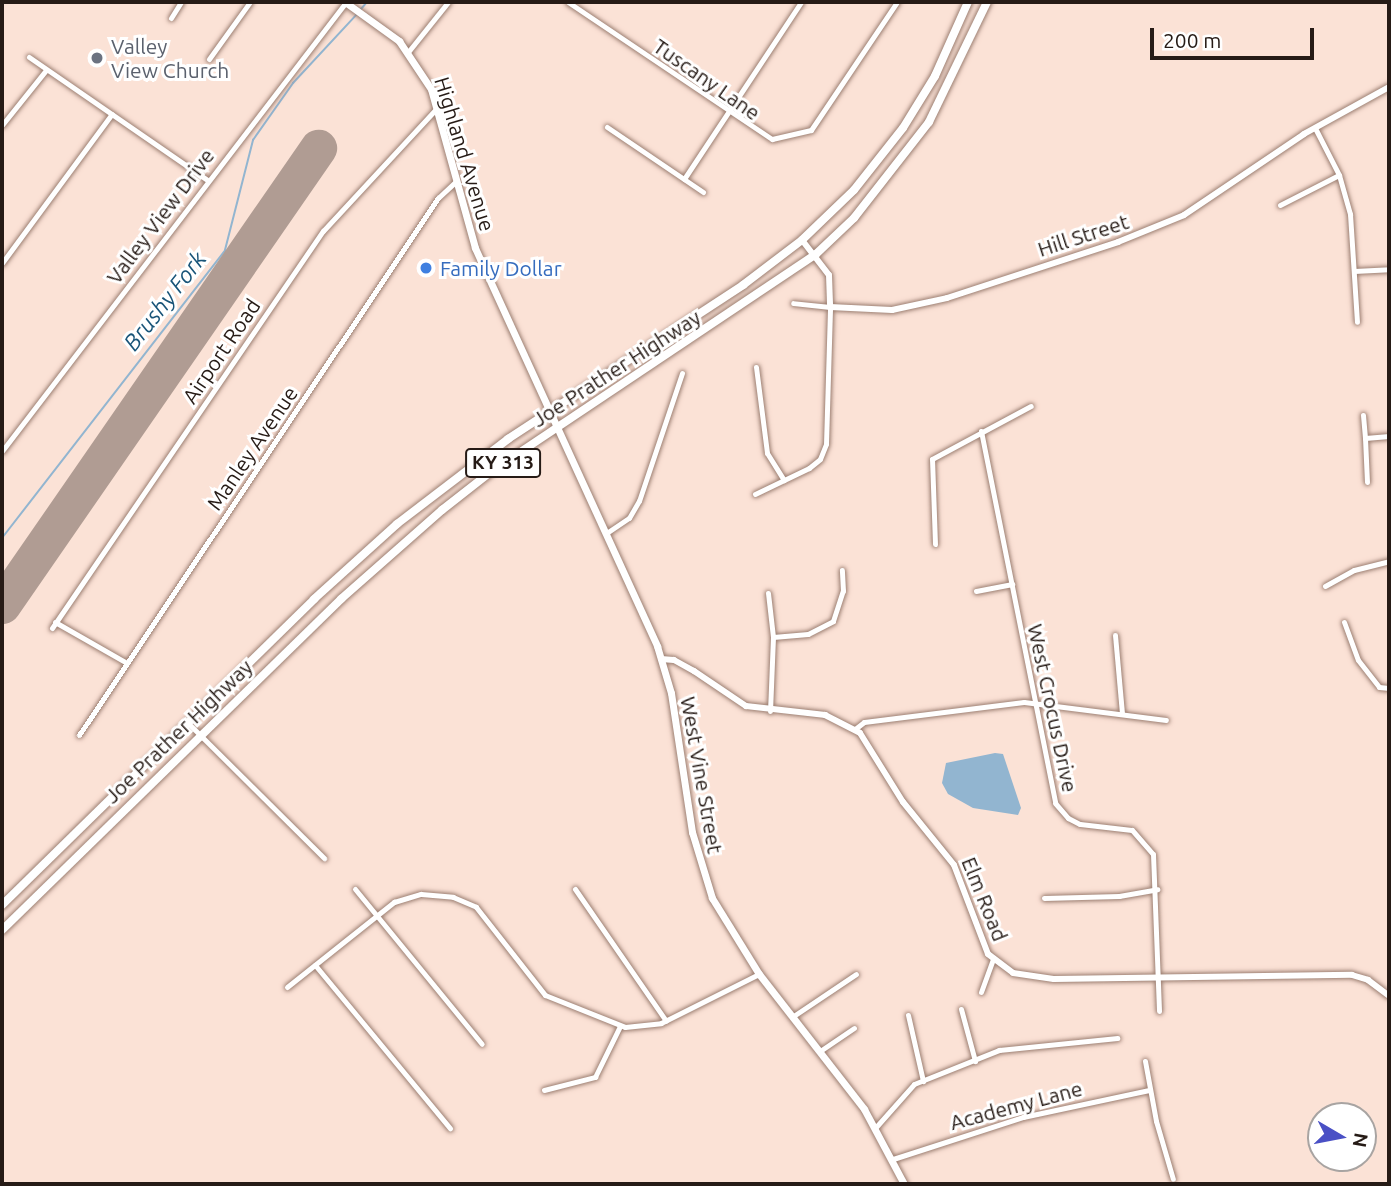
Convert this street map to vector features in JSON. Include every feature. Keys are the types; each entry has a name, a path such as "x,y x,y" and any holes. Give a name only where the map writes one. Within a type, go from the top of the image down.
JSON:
{"highway":[{"name":"Joe Prather Highway","path":"2,905 397,524 550,411 744,285 802,240 860,182 902,128 935,76 968,2"},
{"name":"Joe Prather Highway","path":"2,930 199,734 442,510 558,427 815,255 854,218 916,141 947,91 987,2"}],"main road":[{"name":"Highland Avenue","path":"348,4 368,16 408,51 437,108 455,182 479,259 608,532"},
{"name":"West Vine Street","path":"608,532 661,659 699,863 720,913 759,974 876,1127 904,1184"}],"street":[{"path":"171,18 181,2"},
{"path":"209,59 250,2"},
{"path":"408,51 448,2"},
{"name":"Tuscany Lane","path":"568,2 727,112 772,139 811,130 897,2"},
{"path":"684,179 801,2"},
{"name":"Valley View Drive","path":"2,451 207,180 348,4"},
{"path":"29,57 207,180"},
{"path":"2,125 46,70"},
{"name":"Hill Street","path":"830,307 892,310 947,298 1145,233 1194,209 1315,128 1389,87"},
{"name":"Airport Road","path":"127,663 53,625 323,231 437,108"},
{"path":"2,263 111,114"},
{"path":"607,127 703,192"},
{"path":"1315,128 1339,175 1350,214 1357,322"},
{"path":"1280,205 1339,175"},
{"name":"Manley Avenue","path":"79,735 438,198 455,182"},
{"path":"755,494 820,459 826,444 829,275 802,240"},
{"path":"1354,271 1389,269"},
{"path":"793,303 830,307"},
{"path":"756,367 767,453 784,480"},
{"path":"608,532 629,517 639,501 682,373"},
{"path":"935,544 932,459 1031,406"},
{"path":"1363,415 1367,482"},
{"name":"West Crocus Drive","path":"981,431 1059,809 1080,824 1126,828 1143,837 1153,854 1157,889 1159,1011"},
{"path":"1365,438 1389,436"},
{"path":"1325,586 1354,570 1389,561"},
{"path":"773,637 808,634 833,621 843,591 842,570"},
{"path":"976,591 1012,584"},
{"path":"768,593 773,637 770,711"},
{"path":"1344,622 1358,660 1379,687 1389,688"},
{"path":"1115,635 1122,713"},
{"path":"661,659 684,665 746,706 770,711 825,715 855,729 864,722 1035,702 1167,720"},
{"path":"188,723 324,858"},
{"name":"Elm Road","path":"855,729 902,802 954,864 976,932 993,959 1013,972 1037,978 1352,975 1368,980 1389,996"},
{"path":"355,889 482,1044"},
{"path":"575,889 666,1021"},
{"path":"1044,898 1119,896 1157,889"},
{"path":"287,987 400,899 421,894 469,903 489,919 545,995 620,1026 639,1028 666,1021 759,974"},
{"path":"981,992 993,959"},
{"path":"315,965 450,1128"},
{"path":"792,1017 856,974"},
{"path":"961,1009 975,1061"},
{"path":"908,1015 923,1081"},
{"path":"544,1090 595,1077 620,1026"},
{"path":"820,1051 854,1028"},
{"path":"876,1127 902,1093 923,1081 999,1050 1116,1038"},
{"path":"1145,1061 1149,1090 1173,1179"},
{"name":"Academy Lane","path":"893,1159 1023,1117 1149,1090"}],"water":[{"path":"995,753 1003,754 1021,808 1018,815 973,808 948,794 942,783 946,763"}],"waterway":[{"name":"Brushy Fork","path":"361,9 367,2"},
{"name":"Brushy Fork","path":"2,538 225,250 253,140 293,83 358,13"}],"runway":[{"path":"2,605 318,148"}],"place":[{"name":"Valley View Church","path":"97,58"},
{"name":"Family Dollar","path":"426,268"}]}
